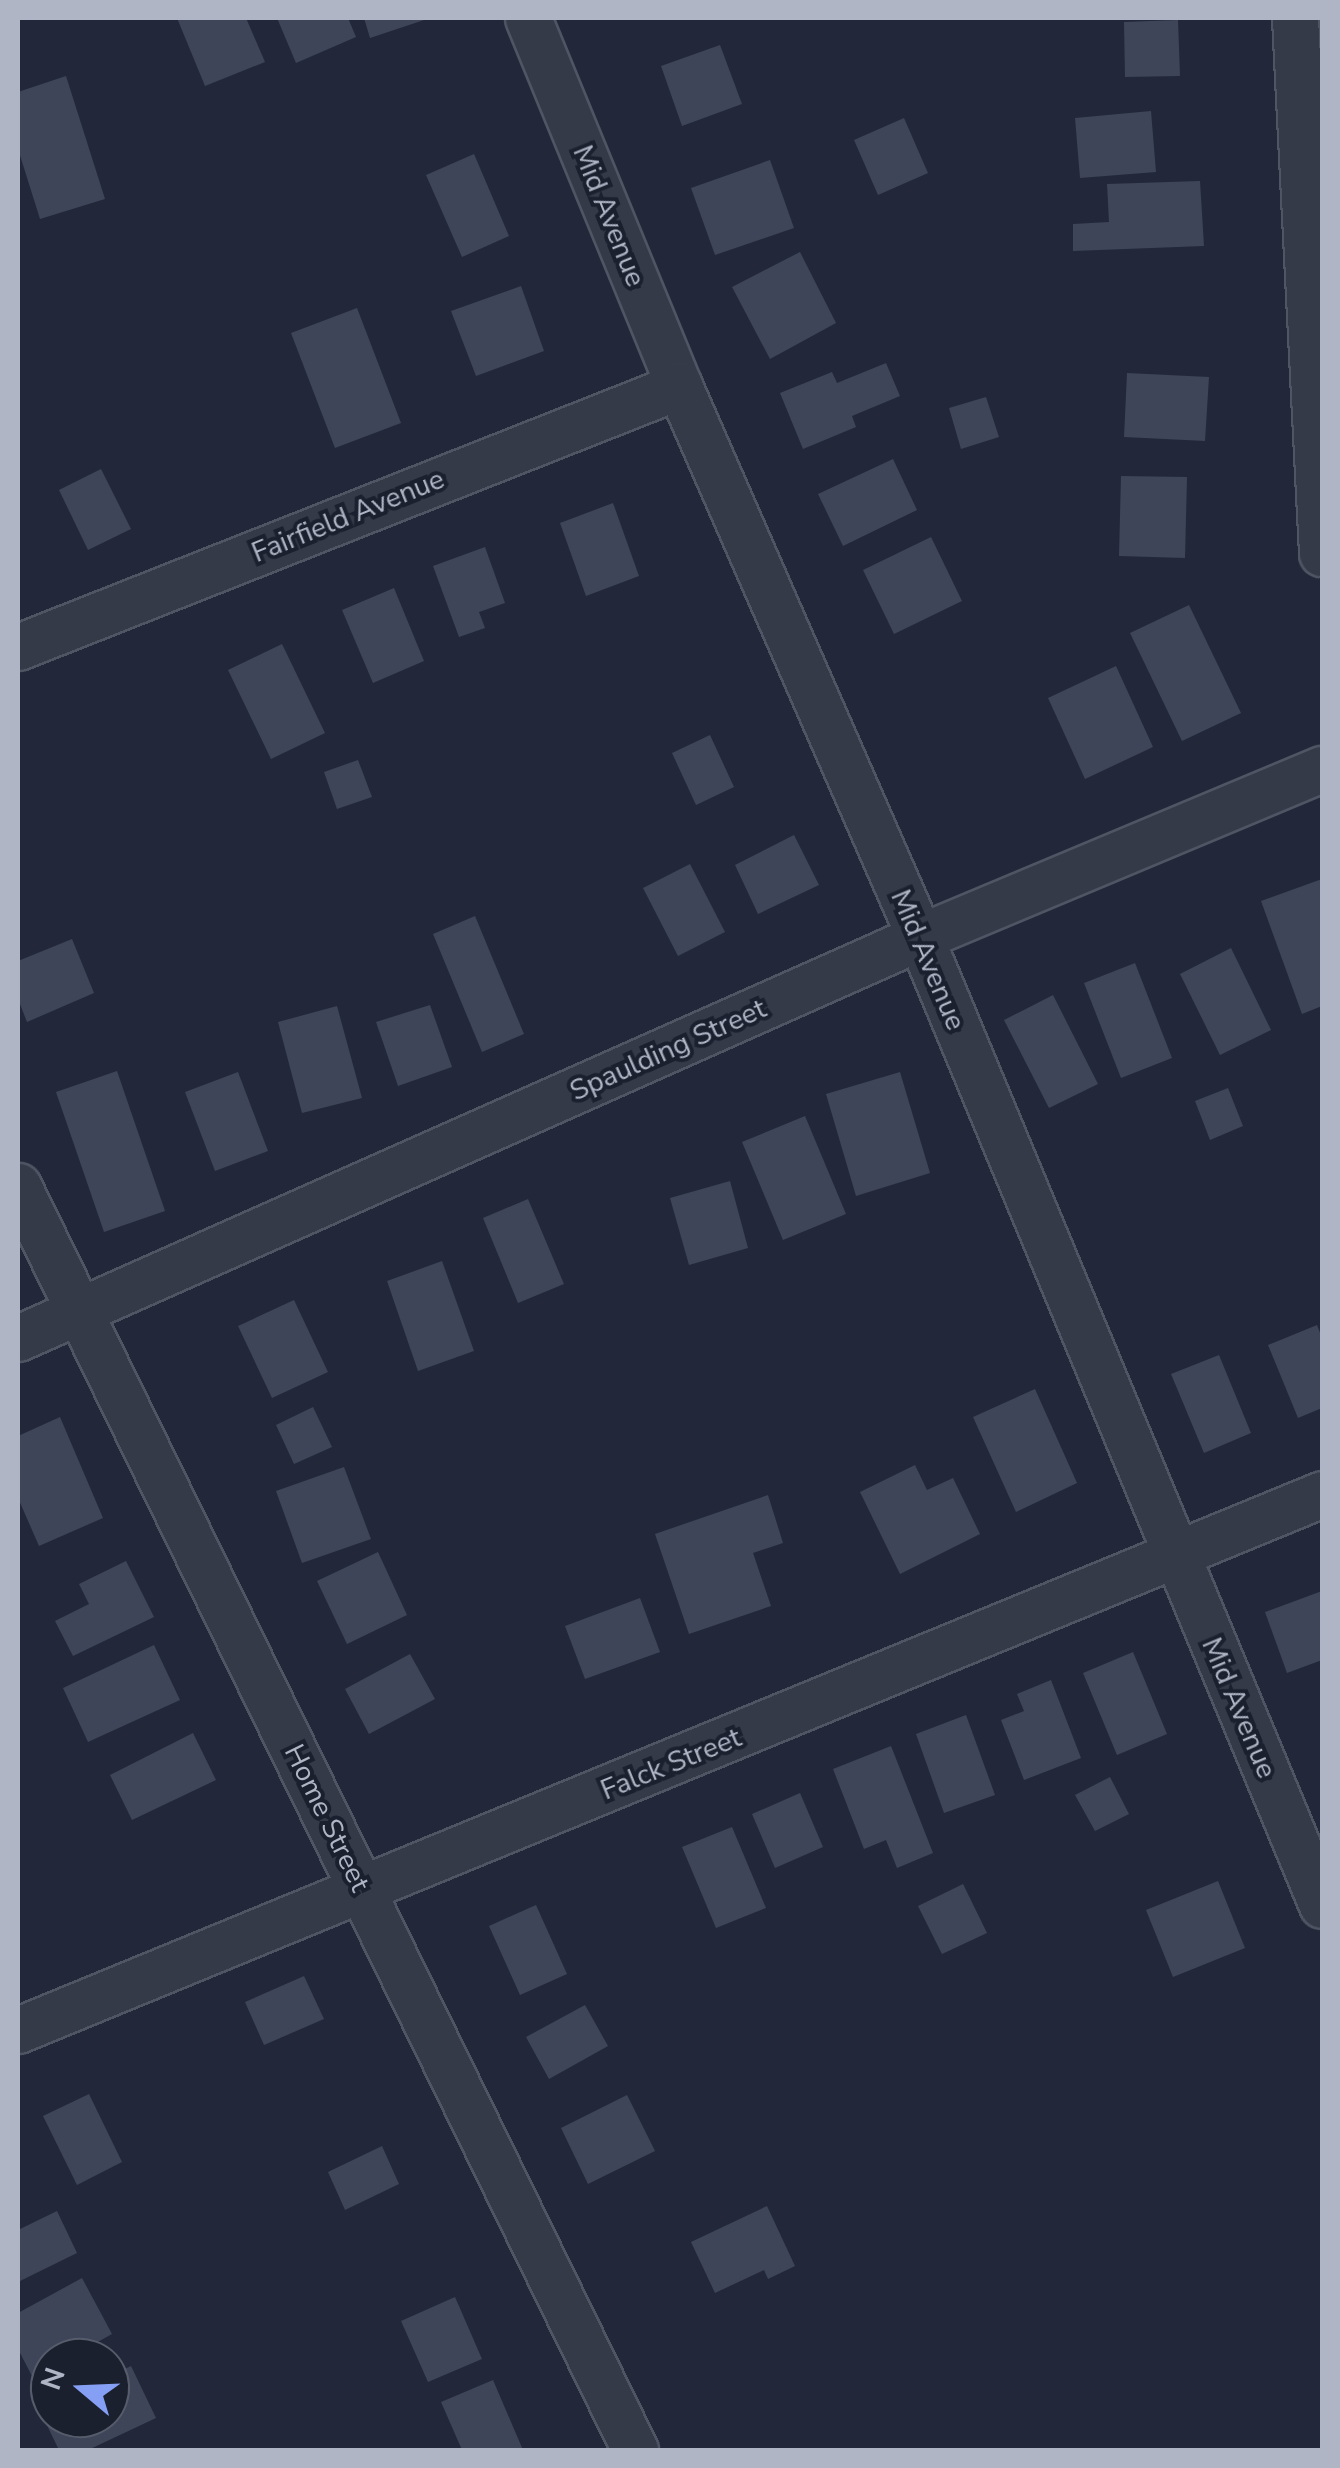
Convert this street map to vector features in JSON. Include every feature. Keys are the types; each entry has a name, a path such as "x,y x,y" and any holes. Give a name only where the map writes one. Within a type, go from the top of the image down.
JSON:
{"street":[{"name":"Mid Avenue","path":"528,18 678,386 920,938 1322,1905"},
{"path":"1296,18 1322,552"},
{"name":"Fairfield Avenue","path":"18,646 678,386"},
{"name":"Spaulding Street","path":"18,1338 920,938 1322,769"},
{"name":"Home Street","path":"18,1186 635,2450"},
{"name":"Falck Street","path":"18,2030 1322,1494"}],"building":[{"path":"177,18 246,18 265,62 205,86"},
{"path":"277,18 348,18 356,37 296,63"},
{"path":"364,18 430,18 370,38"},
{"path":"1178,20 1180,76 1125,77 1124,22"},
{"path":"720,45 742,104 682,126 661,66"},
{"path":"66,76 105,199 40,219 18,149 18,92"},
{"path":"1151,111 1156,172 1080,178 1075,118"},
{"path":"904,118 928,173 878,195 854,140"},
{"path":"474,154 509,236 462,257 426,175"},
{"path":"770,160 794,228 715,255 691,188"},
{"path":"1200,181 1204,246 1073,251 1073,224 1109,222 1107,184"},
{"path":"800,252 836,323 770,359 732,287"},
{"path":"521,286 544,351 476,376 451,311"},
{"path":"357,308 401,423 335,448 291,333"},
{"path":"886,363 900,396 852,416 856,427 803,449 780,393 832,372 837,383"},
{"path":"1127,373 1209,377 1205,441 1124,437"},
{"path":"986,397 999,437 961,449 949,408"},
{"path":"893,459 917,510 843,546 818,494"},
{"path":"101,469 131,529 88,550 59,490"},
{"path":"1121,476 1187,477 1185,558 1119,556"},
{"path":"613,503 639,576 586,596 560,523"},
{"path":"931,537 962,601 894,634 863,570"},
{"path":"485,547 505,603 479,612 485,628 459,637 433,566"},
{"path":"394,588 424,661 373,683 342,610"},
{"path":"1189,605 1241,713 1182,741 1130,633"},
{"path":"282,644 325,733 271,759 228,670"},
{"path":"1116,666 1153,747 1085,779 1048,698"},
{"path":"710,735 734,787 696,805 672,753"},
{"path":"358,760 372,797 337,809 324,772"},
{"path":"794,835 819,885 758,914 735,865"},
{"path":"690,864 725,932 678,956 643,888"},
{"path":"1322,879 1322,1006 1302,1014 1261,901"},
{"path":"475,916 524,1034 482,1052 433,934"},
{"path":"72,939 94,993 27,1022 18,999 18,961"},
{"path":"1231,948 1271,1030 1220,1055 1180,974"},
{"path":"1135,963 1172,1058 1121,1078 1084,983"},
{"path":"1053,995 1098,1084 1049,1108 1004,1020"},
{"path":"430,1005 452,1067 398,1086 376,1022"},
{"path":"337,1006 362,1098 302,1113 278,1022"},
{"path":"117,1071 165,1211 104,1232 56,1092"},
{"path":"238,1072 268,1151 215,1171 185,1092"},
{"path":"900,1072 930,1173 856,1196 826,1094"},
{"path":"1228,1088 1243,1126 1210,1140 1195,1101"},
{"path":"805,1116 846,1214 783,1240 742,1142"},
{"path":"730,1181 748,1248 689,1265 670,1198"},
{"path":"528,1199 564,1284 518,1303 483,1218"},
{"path":"442,1261 474,1351 418,1371 387,1281"},
{"path":"294,1300 328,1372 272,1398 238,1326"},
{"path":"1317,1325 1322,1338 1322,1408 1298,1418 1268,1345"},
{"path":"1219,1355 1251,1433 1204,1453 1171,1374"},
{"path":"1035,1389 1077,1483 1016,1512 973,1417"},
{"path":"313,1407 332,1447 294,1464 276,1425"},
{"path":"60,1417 103,1518 39,1546 18,1498 18,1436"},
{"path":"915,1465 927,1490 953,1478 980,1534 900,1574 860,1492"},
{"path":"344,1467 371,1539 302,1563 276,1491"},
{"path":"768,1495 783,1543 753,1553 771,1606 689,1634 655,1534"},
{"path":"378,1552 407,1615 347,1644 317,1581"},
{"path":"126,1561 154,1617 73,1656 55,1621 89,1604 79,1584"},
{"path":"1322,1591 1322,1660 1287,1673 1265,1612"},
{"path":"640,1598 660,1652 585,1679 565,1626"},
{"path":"154,1645 180,1700 88,1742 63,1688"},
{"path":"1133,1652 1167,1734 1117,1755 1083,1673"},
{"path":"410,1654 435,1699 369,1734 345,1689"},
{"path":"1051,1680 1081,1758 1024,1780 1001,1720 1024,1711 1017,1694"},
{"path":"966,1715 995,1795 944,1813 916,1734"},
{"path":"193,1733 216,1780 132,1820 110,1775"},
{"path":"891,1746 933,1853 897,1868 886,1840 864,1849 833,1769"},
{"path":"1110,1777 1129,1814 1095,1831 1075,1795"},
{"path":"800,1793 823,1847 775,1868 752,1814"},
{"path":"732,1827 766,1908 716,1928 682,1847"},
{"path":"1218,1881 1245,1948 1173,1977 1146,1910"},
{"path":"963,1884 987,1933 942,1954 918,1906"},
{"path":"536,1905 567,1974 520,1995 489,1926"},
{"path":"304,1976 324,2019 264,2045 245,2002"},
{"path":"585,2005 608,2046 549,2079 526,2037"},
{"path":"89,2094 122,2162 77,2185 43,2116"},
{"path":"627,2095 655,2151 588,2184 561,2128"},
{"path":"382,2146 399,2184 345,2210 328,2172"},
{"path":"767,2206 795,2266 768,2279 764,2270 715,2293 691,2242"},
{"path":"57,2211 77,2253 18,2282 18,2230"},
{"path":"82,2278 112,2334 105,2338 30,2338 30,2372 18,2349 18,2313"},
{"path":"455,2297 482,2359 428,2382 401,2321"},
{"path":"130,2366 156,2418 130,2430"},
{"path":"493,2380 523,2450 462,2450 441,2402"},
{"path":"53,2438 114,2438 88,2450 59,2450"}]}
